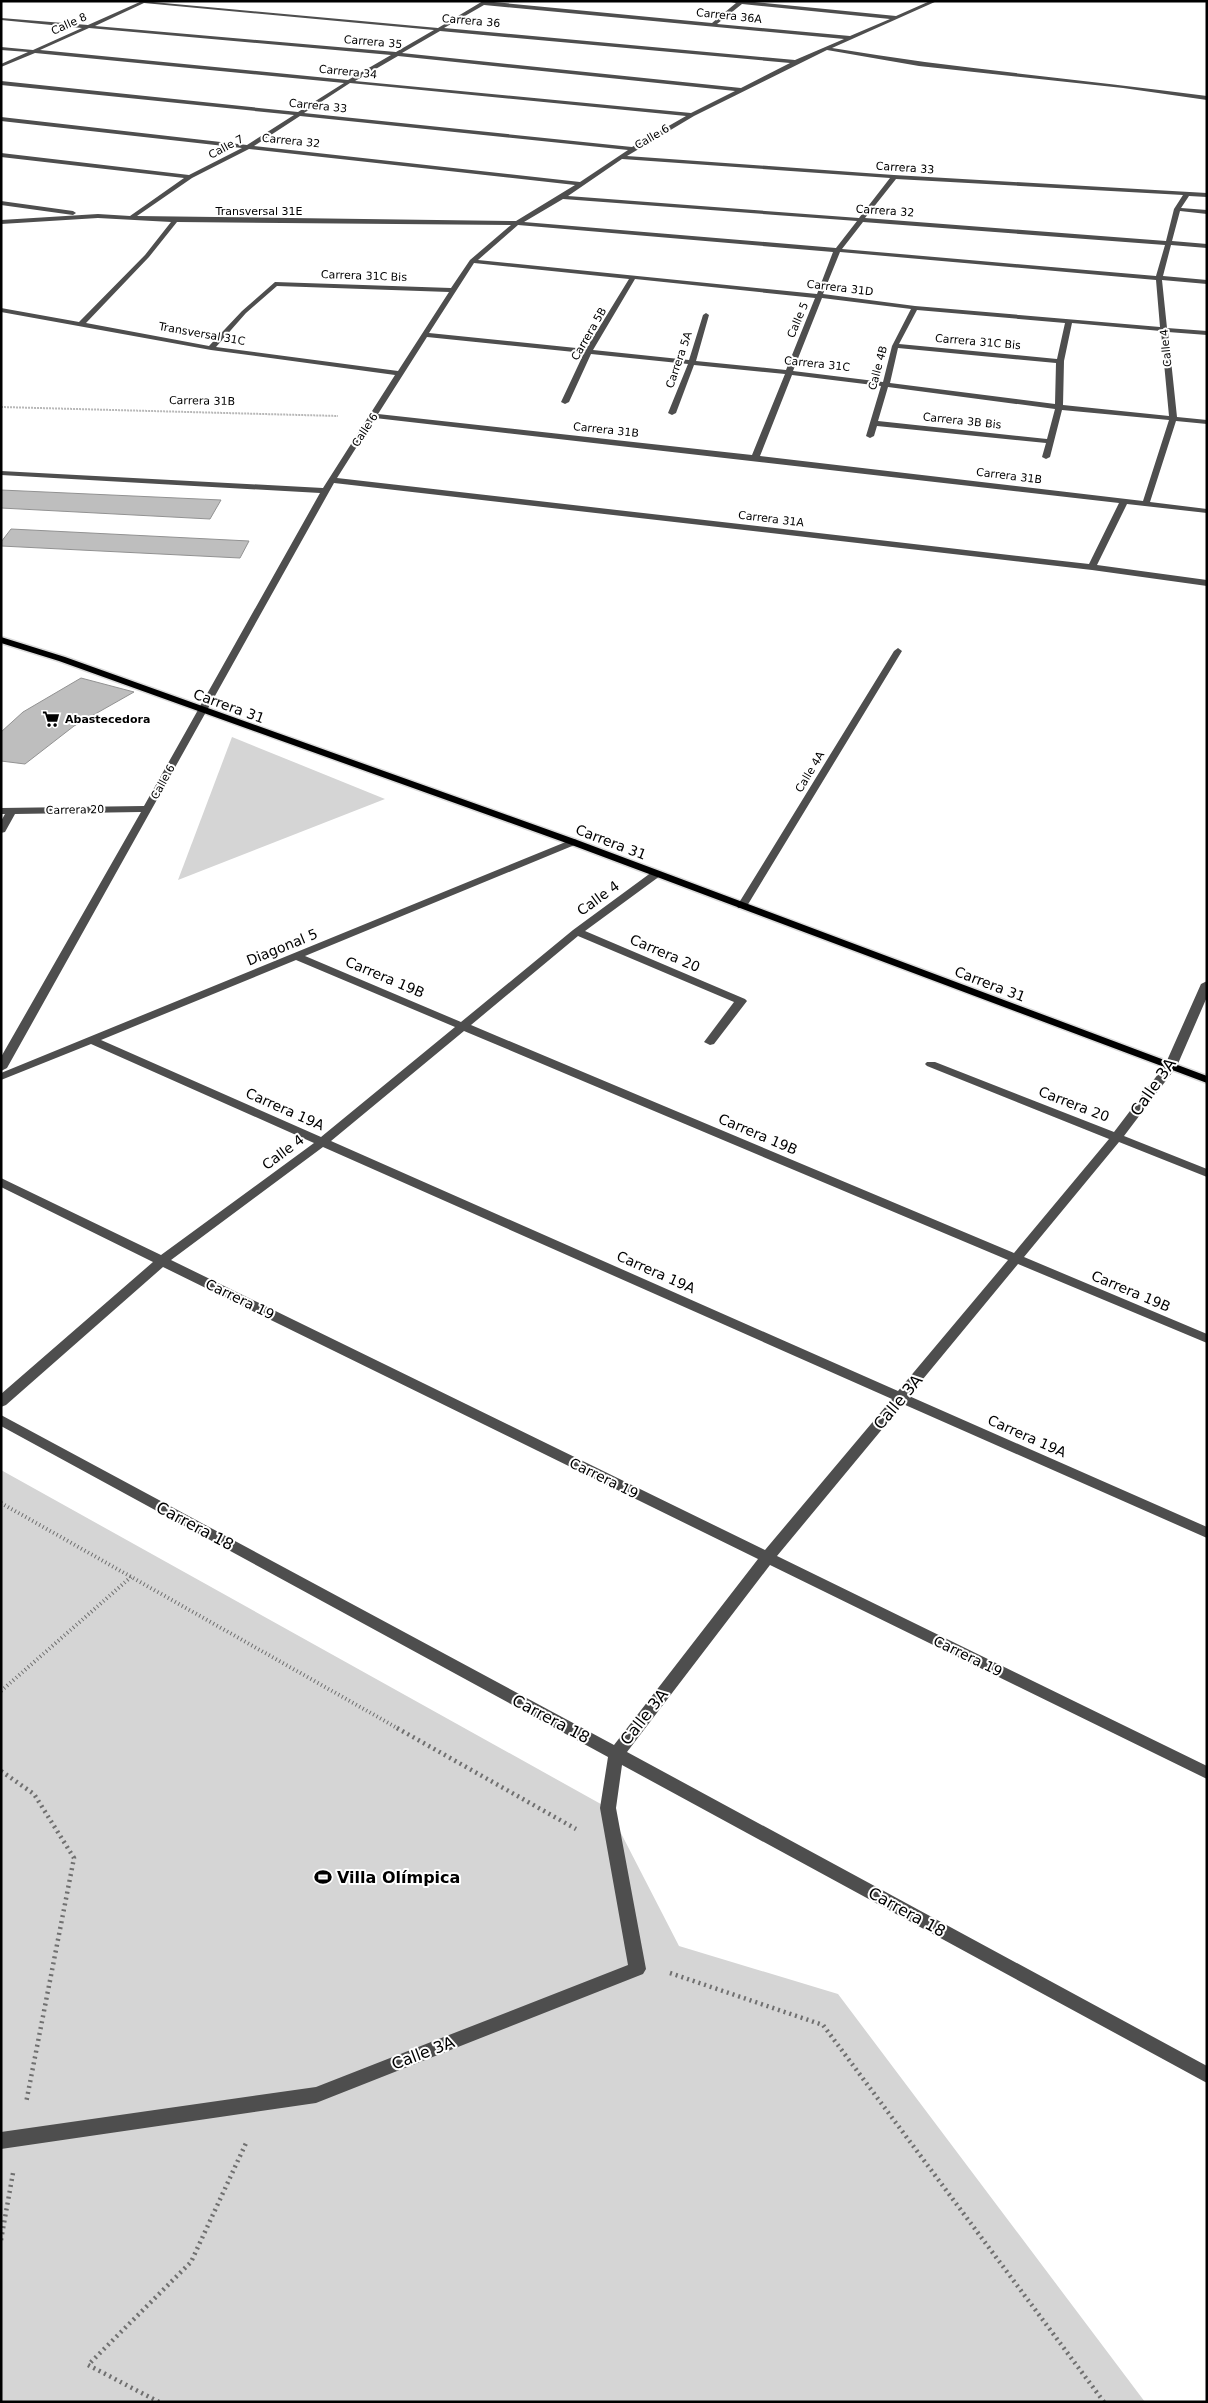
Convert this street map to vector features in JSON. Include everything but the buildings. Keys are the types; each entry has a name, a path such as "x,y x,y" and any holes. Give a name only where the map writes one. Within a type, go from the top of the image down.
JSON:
{"main road":[{"name":"Carrera 31","path":"1,640 62,659 573,842 1207,1080"}],"street":[{"path":"728,1 897,18"},
{"name":"Calle 6","path":"1,1068 203,711 325,490 401,374 452,290 472,262 517,223 633,149 692,115 796,62 853,39 935,1"},
{"name":"Calle 8","path":"1,66 145,2"},
{"name":"Carrera 36","path":"145,2 444,28 796,62"},
{"name":"Calle 7","path":"129,219 190,177 248,147 301,115 349,82 444,28 485,2"},
{"name":"Carrera 36A","path":"485,2 853,39"},
{"path":"713,25 742,2"},
{"name":"Carrera 35","path":"1,19 398,54 743,90"},
{"name":"Carrera 34","path":"1,48 692,115"},
{"path":"828,49 919,64 1113,85 1207,98"},
{"name":"Carrera 33","path":"1,83 633,149"},
{"name":"Carrera 32","path":"1,119 579,184"},
{"path":"1,155 190,177"},
{"name":"Carrera 33","path":"622,157 894,177 1187,194"},
{"name":"Calle 5","path":"755,458 787,372 837,251 894,177"},
{"path":"1187,194 1207,195"},
{"name":"Calle 4","path":"1146,503 1173,418 1159,278 1177,210 1187,194"},
{"name":"Carrera 32","path":"562,196 1207,246"},
{"path":"1,203 98,216"},
{"path":"1177,210 1207,212"},
{"name":"Transversal 31E","path":"1,222 98,216 175,220 517,223"},
{"path":"82,323 147,256 175,220"},
{"path":"517,223 1207,282"},
{"name":"Carrera 31D","path":"472,262 820,296 915,308 1207,333"},
{"name":"Carrera 5B","path":"565,402 589,351 634,278"},
{"name":"Carrera 31C Bis","path":"211,348 244,312 275,284 452,290"},
{"name":"Calle 4B","path":"870,436 895,346 915,308"},
{"name":"Transversal 31C","path":"1,310 82,323 211,348 401,374"},
{"name":"Carrera 5A","path":"672,412 692,362 706,315"},
{"path":"1046,457 1059,407 1060,361 1069,321"},
{"name":"Carrera 31C","path":"424,335 787,372 886,383 1059,407 1207,422"},
{"name":"Carrera 31C Bis","path":"895,346 1060,361"},
{"name":"Carrera 31B","path":"374,416 1124,500 1207,511"},
{"name":"Carrera 3B Bis","path":"873,423 1049,441"},
{"path":"1,473 325,490"},
{"name":"Carrera 31A","path":"332,480 1092,567 1207,582"},
{"path":"1092,567 1124,500"},
{"name":"Calle 4A","path":"742,906 898,651"},
{"name":"Carrera 20","path":"6,811 148,809"},
{"path":"1,830 6,811"},
{"name":"Diagonal 5","path":"1,1077 298,957 573,842"},
{"name":"Calle 4","path":"1,1402 162,1261 322,1142 577,932 656,874"},
{"name":"Carrera 20","path":"577,932 741,1001 710,1042"},
{"name":"Carrera 19B","path":"298,957 1207,1339"},
{"name":"Calle 3A","path":"1,2141 316,2095 638,1968 608,1808 616,1754 767,1558 903,1397 1117,1137 1171,1066 1207,984"},
{"name":"Carrera 19A","path":"92,1040 1207,1533"},
{"name":"Carrera 20","path":"931,1064 1207,1172"},
{"name":"Carrera 19","path":"1,1182 1207,1773"},
{"name":"Carrera 18","path":"1,1420 1207,2075"}],"path":[{"name":"Carrera 31B","path":"1,406 374,416"},
{"path":"1,1691 131,1577"},
{"path":"1,1771 34,1794 74,1858 1,2240"},
{"path":"159,2402 88,2365 191,2262 264,2102"}],"shaded area":[{"path":"232,737 385,799 178,880"},
{"name":"Villa Olímpica","path":"1,1470 608,1808 679,1946 838,1994 1145,2402 1,2402"}],"place":[{"name":"Abastecedora","path":"51,719"},
{"name":"Villa Olímpica","path":"323,1877"}]}
